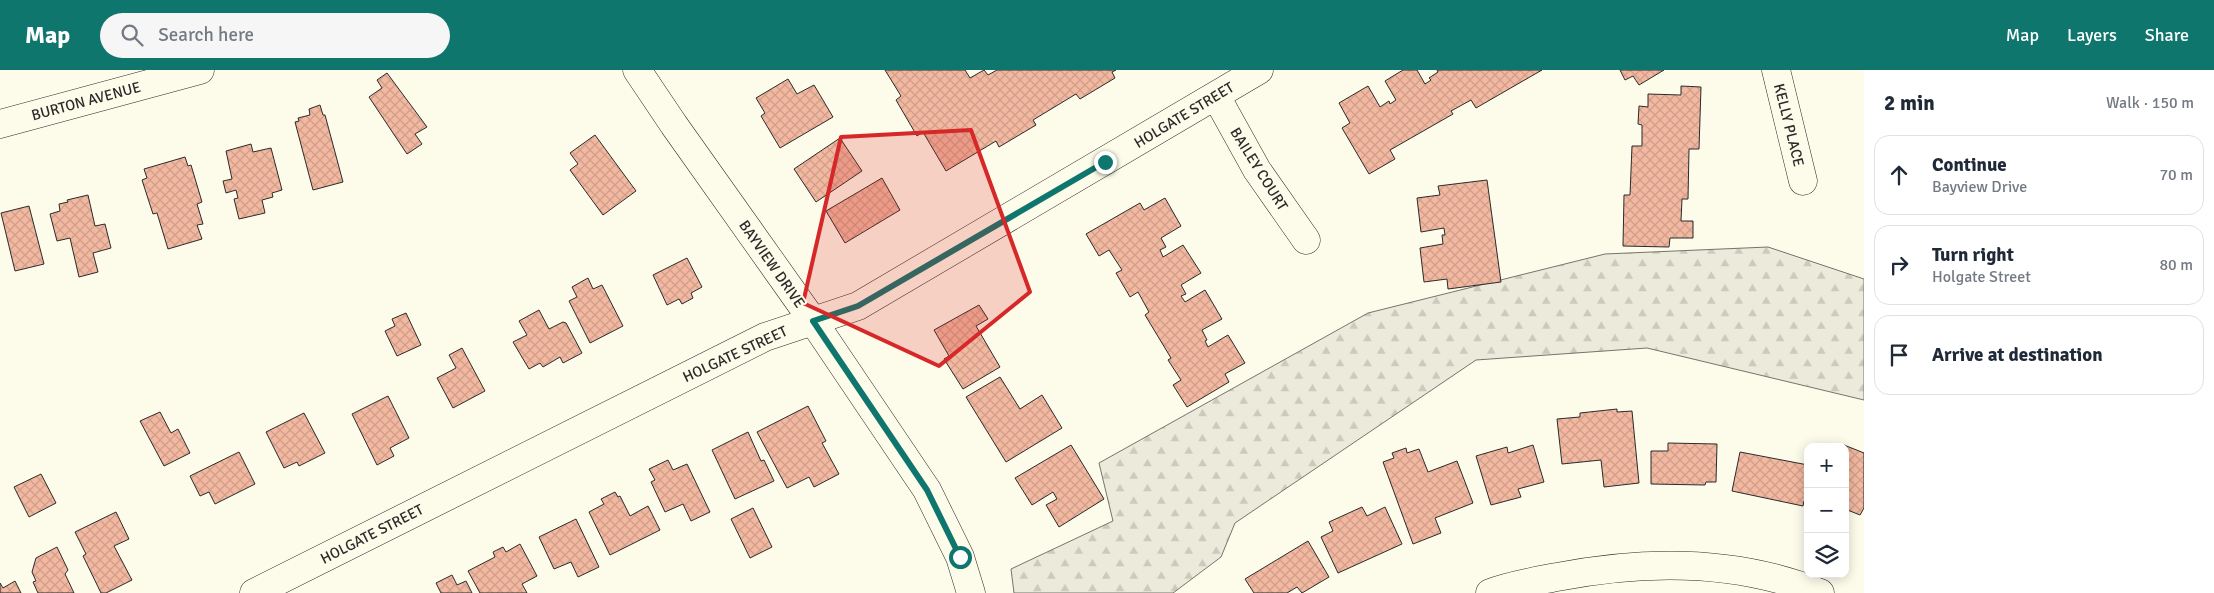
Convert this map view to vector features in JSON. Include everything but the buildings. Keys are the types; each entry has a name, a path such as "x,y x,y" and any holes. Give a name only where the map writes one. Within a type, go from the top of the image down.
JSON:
{"street":[{"name":"BURTON AVENUE","path":"0,124 200,70"},
{"name":"BAYVIEW DRIVE","path":"637,70 813,321 927,490 960,557 971,593"},
{"name":"HOLGATE STREET","path":"254,593 765,337 858,306 1259,70"},
{"name":"KELLY PLACE","path":"1776,70 1803,181"},
{"name":"BAILEY COURT","path":"1216,96 1256,170 1306,240"},
{"path":"1490,593 1548,578 1594,570 1670,565 1765,574 1820,593"}],"highlighted area":[{"path":"971,130 1030,292 939,366 803,303 841,137"}],"green space":[{"path":"1768,247 1864,279 1864,400 1647,348 1476,360 1235,523 1221,557 1173,593 1014,593 1011,569 1113,521 1099,463 1368,313 1605,254"}],"route":[{"path":"960,557 927,490 813,321 858,306 1105,162"}]}
